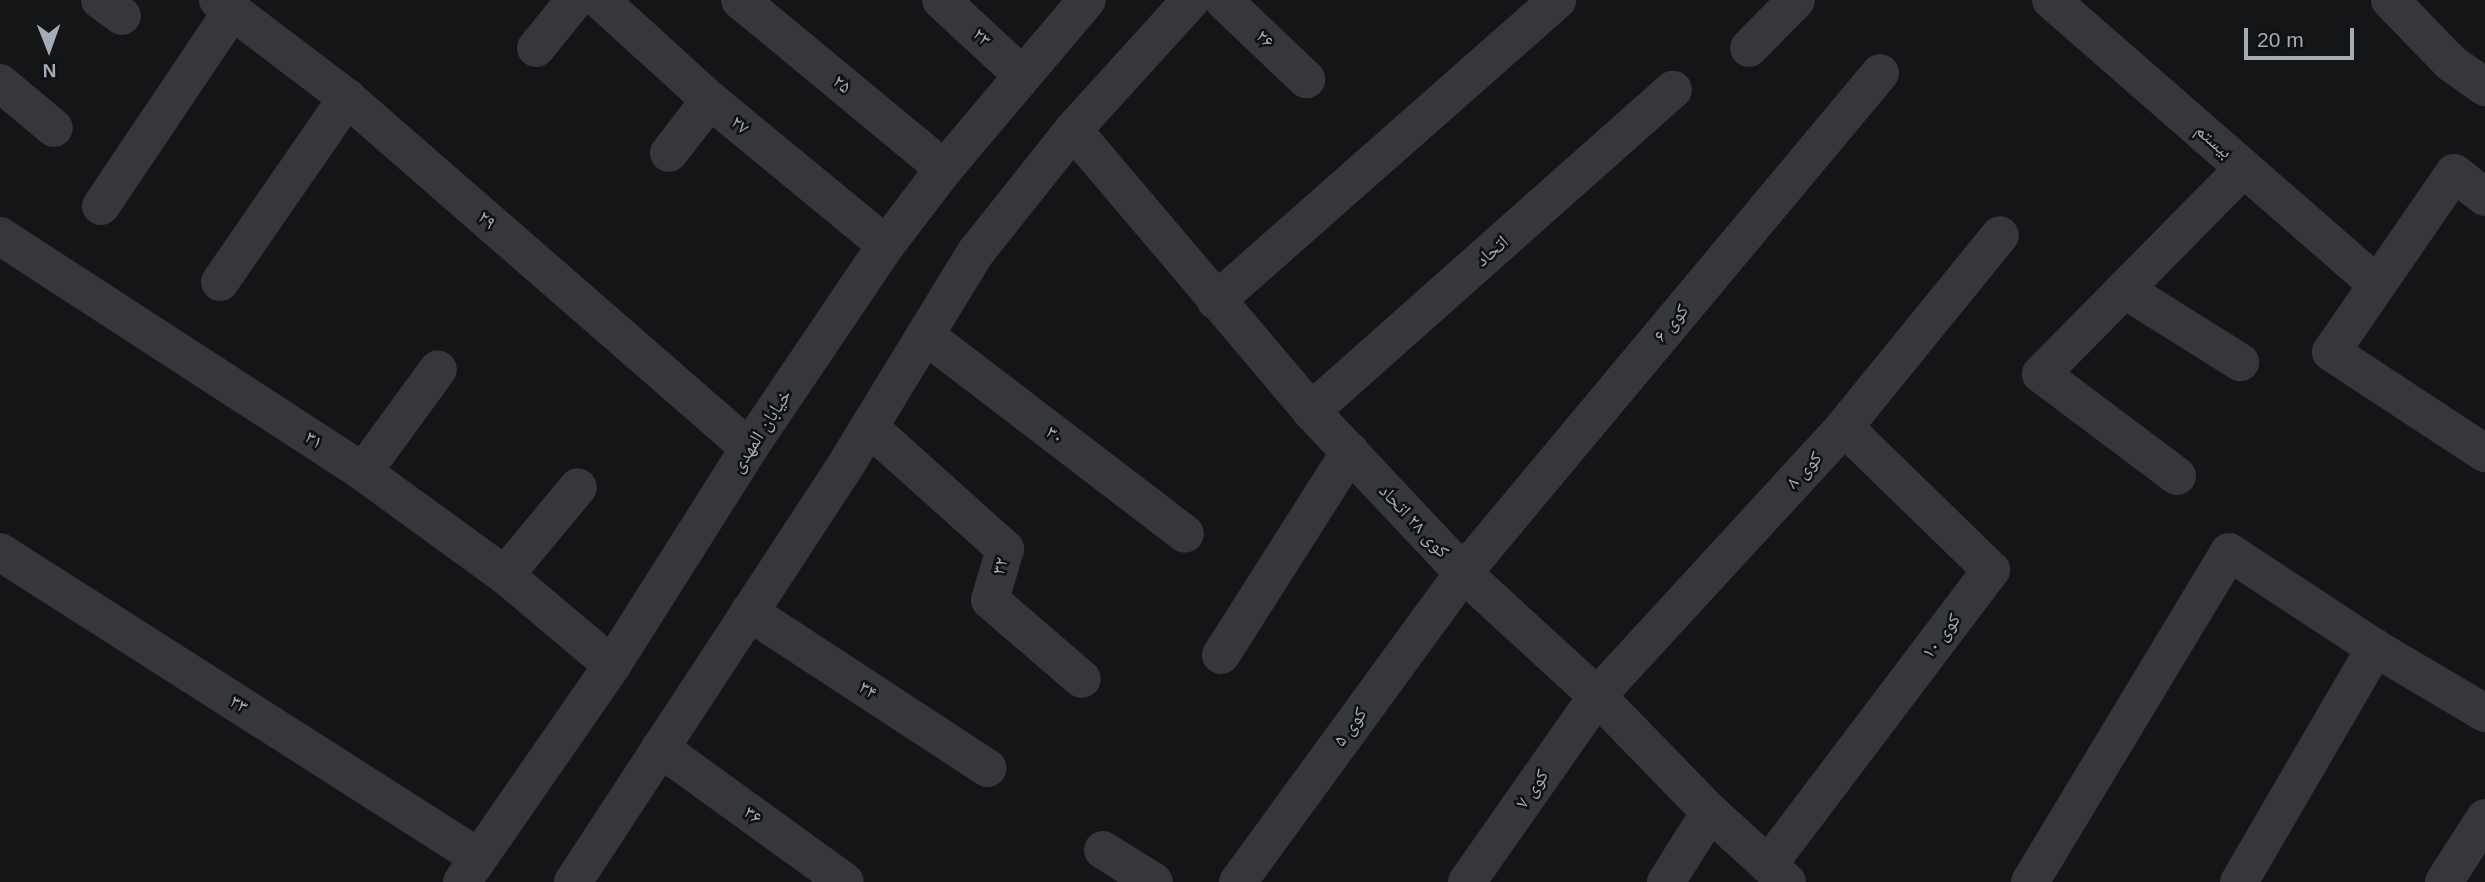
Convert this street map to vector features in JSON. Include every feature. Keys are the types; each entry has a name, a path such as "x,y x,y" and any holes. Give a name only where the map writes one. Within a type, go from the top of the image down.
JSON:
{"street":[{"path":"536,48 575,0"},
{"name":"۲۷","path":"600,0 710,100 886,245"},
{"name":"۲۵","path":"740,0 944,169"},
{"name":"۲۳","path":"941,0 1023,75"},
{"path":"573,882 869,427 976,252 1073,130 1191,0"},
{"name":"۲۶","path":"1223,0 1306,79"},
{"path":"1216,301 1556,0"},
{"path":"1749,48 1796,0"},
{"name":"بیستم","path":"2050,0 2376,284"},
{"path":"2390,0 2451,63 2485,87"},
{"name":"خیابان المهدی","path":"470,869 612,665 749,447 886,245 944,169 1023,75 1076,4"},
{"path":"101,206 225,6"},
{"name":"۲۹","path":"225,6 347,98 749,447"},
{"name":"کوی ۶","path":"1463,573 1880,73"},
{"path":"0,83 54,128"},
{"name":"اتحاد","path":"1311,411 1674,90"},
{"path":"219,282 347,98"},
{"path":"668,153 710,100"},
{"name":"کوی ۲۸ اتحاد","path":"1073,130 1311,411 1463,573 1597,696 1710,812 1778,874"},
{"path":"2177,476 2041,374 2244,168"},
{"path":"2485,197 2454,173 2331,352 2485,453"},
{"name":"۳۱","path":"0,236 363,471 505,575 612,665"},
{"name":"کوی ۸","path":"1597,696 1844,426 2000,236"},
{"path":"2125,290 2240,362"},
{"name":"۳۰","path":"925,335 1185,534"},
{"path":"363,471 438,369"},
{"name":"کوی ۱۰","path":"1778,874 1991,570 1844,426"},
{"name":"۳۲","path":"869,427 1005,549 990,600 1083,679"},
{"path":"1221,655 1350,452"},
{"path":"505,575 578,487"},
{"name":"۳۳","path":"0,552 470,869"},
{"path":"2030,882 2229,552 2375,648 2485,713"},
{"name":"کوی ۵","path":"1238,882 1463,573"},
{"name":"۳۴","path":"749,612 986,768"},
{"path":"2239,882 2375,648"},
{"name":"کوی ۷","path":"1467,882 1597,696"},
{"name":"۳۶","path":"660,748 845,882"},
{"path":"1666,882 1710,812"},
{"path":"2454,878 2485,818"},
{"path":"1103,849 1154,882"}]}
